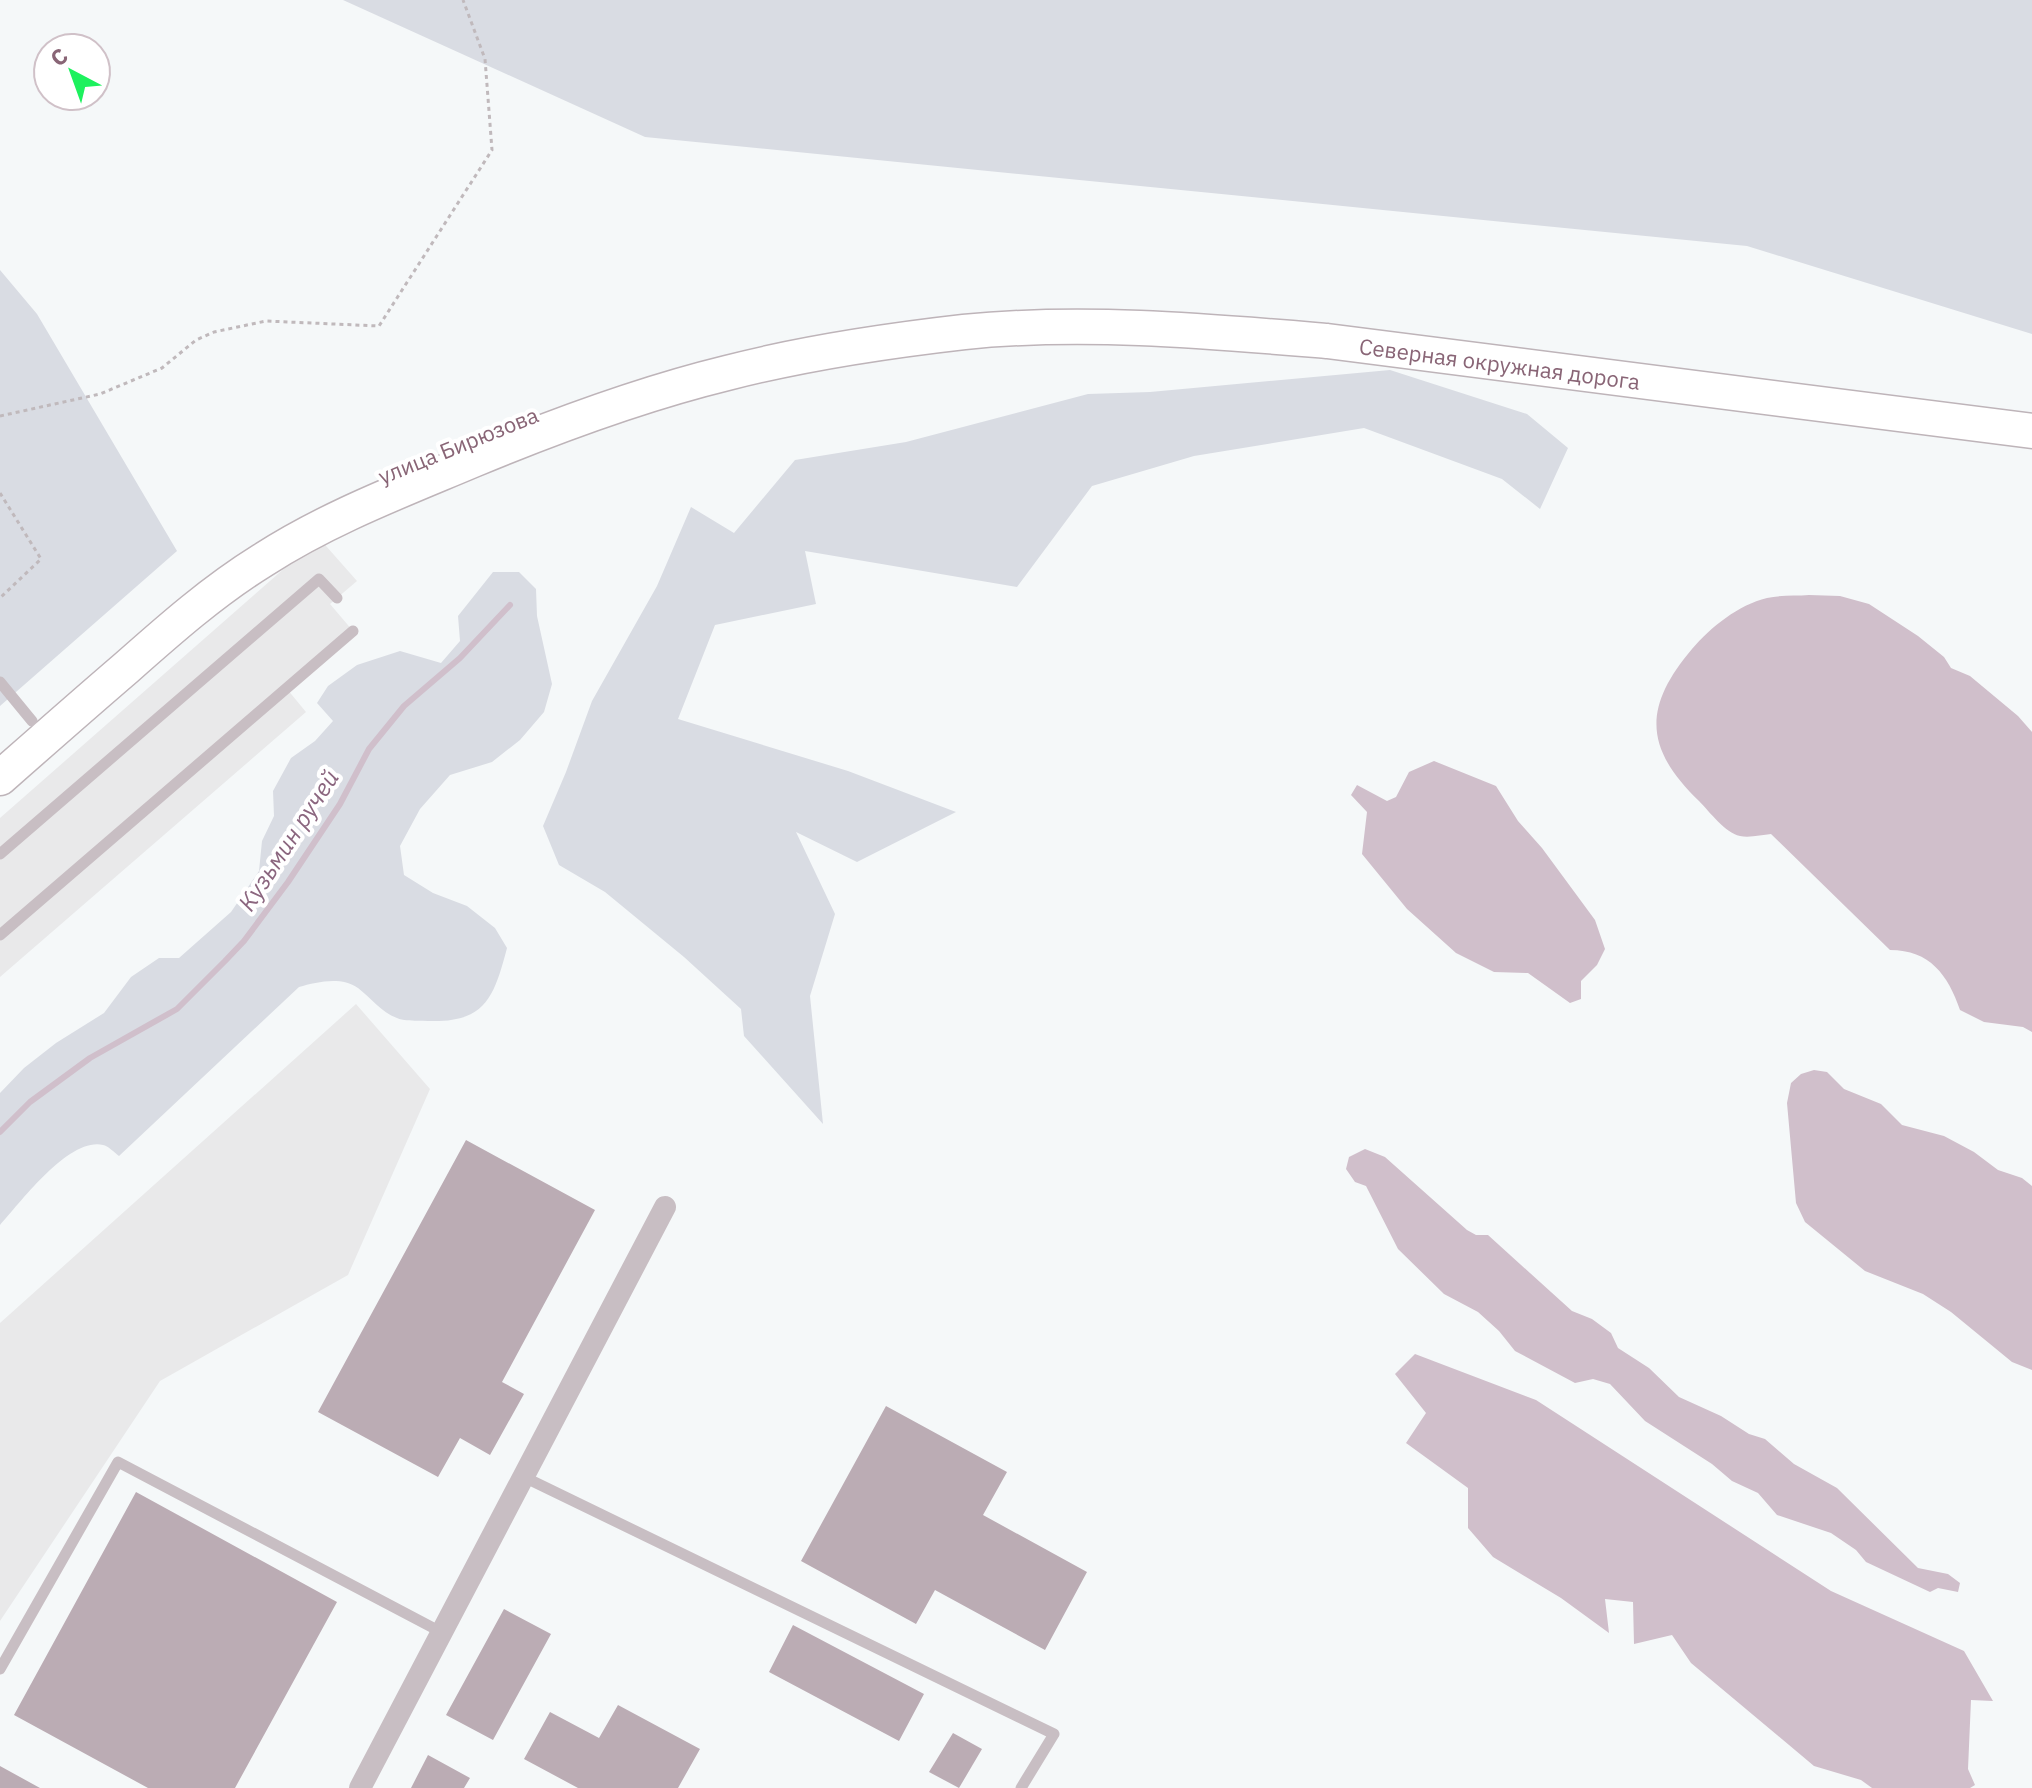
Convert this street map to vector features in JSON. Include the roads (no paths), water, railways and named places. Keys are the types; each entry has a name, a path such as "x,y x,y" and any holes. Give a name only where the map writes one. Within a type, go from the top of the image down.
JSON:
{"main road":[{"name":"Северная окружная дорога","path":"993,309 1087,306 1316,320 2032,410"},
{"name":"улица Бирюзова","path":"0,749 195,579 286,523 386,472 633,379 755,345 869,323 993,309"},
{"name":"Северная окружная дорога","path":"966,332 1063,327 1216,332 1327,341 2032,431"},
{"name":"улица Бирюзова","path":"0,778 217,590 265,558 351,513 507,446 623,404 727,373 850,348 966,332"}],"street":[{"path":"360,1788 665,1207"}],"lane":[{"path":"0,854 319,579 337,598"},
{"path":"0,935 353,631"},
{"path":"0,682 32,721"},
{"path":"0,1669 118,1462 441,1632"},
{"path":"524,1477 1054,1734 1021,1788"}],"waterway":[{"name":"Кузьмин ручей","path":"0,1132 30,1102 90,1058 177,1009 225,961 288,882 340,804 369,749 404,706 460,658 510,605"}]}
